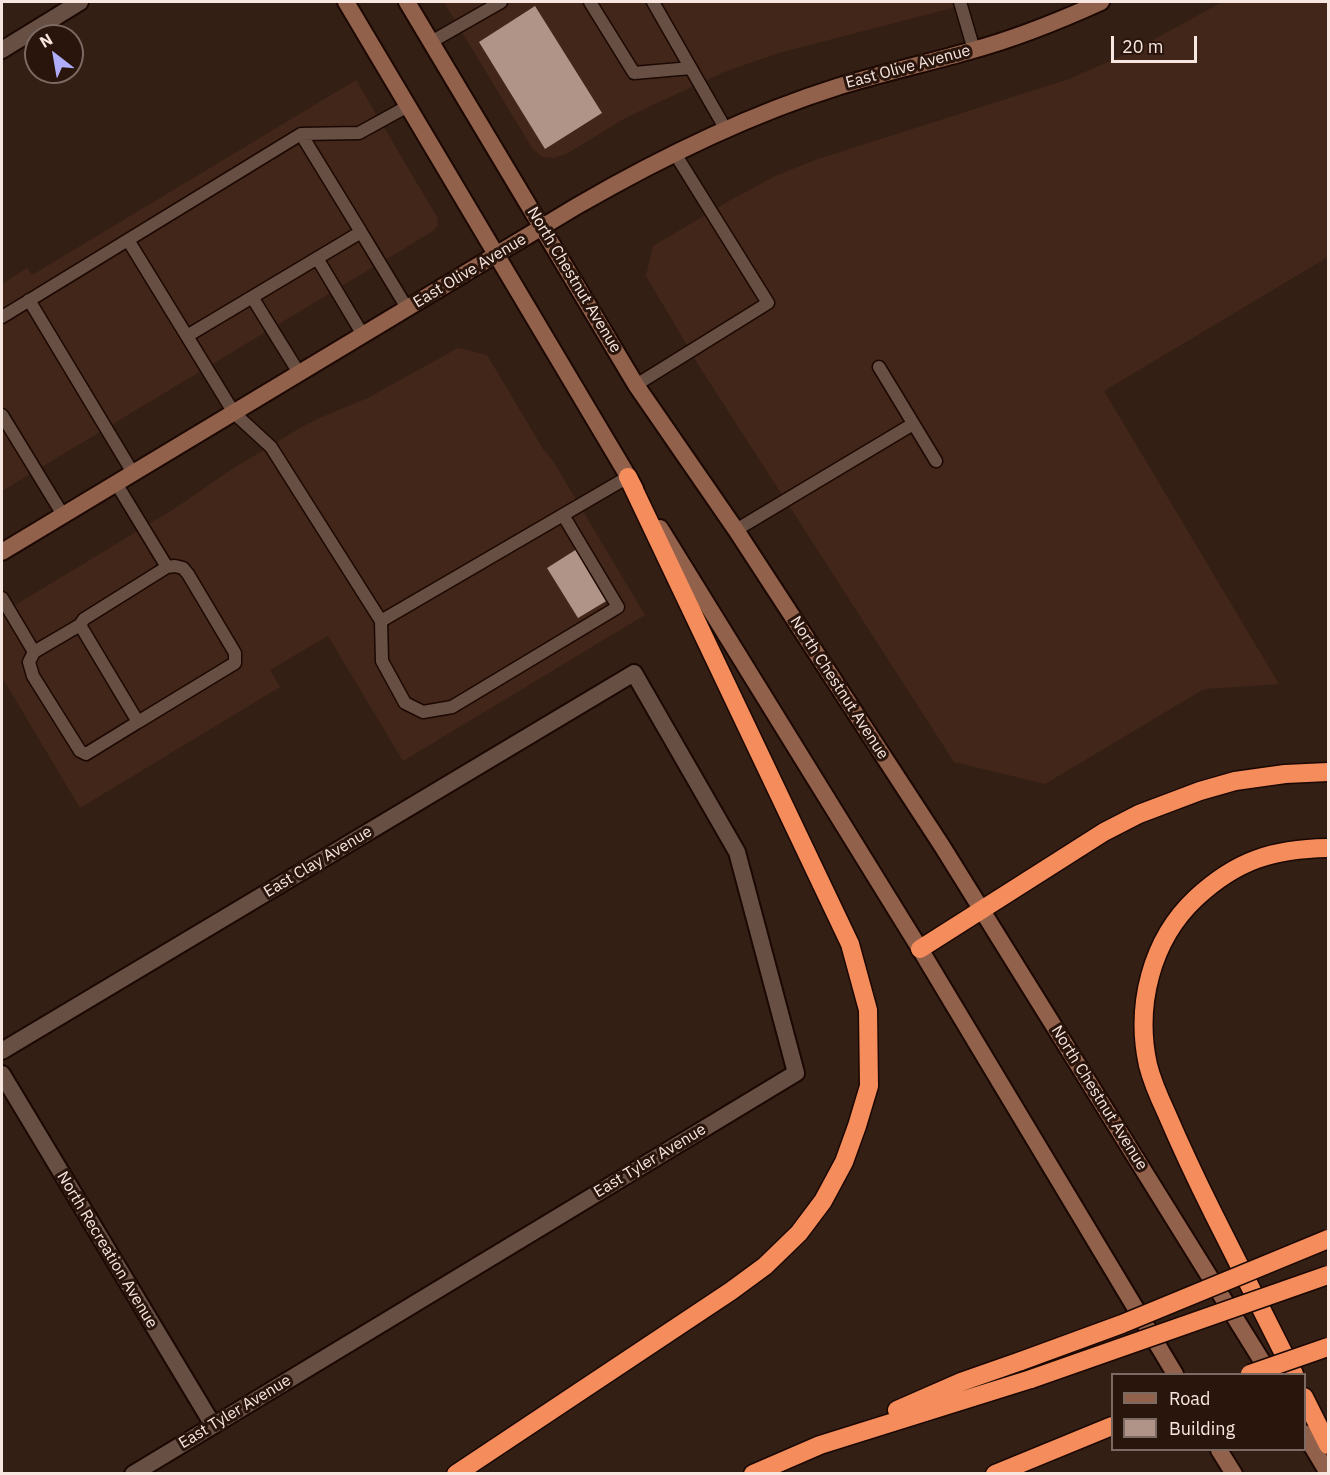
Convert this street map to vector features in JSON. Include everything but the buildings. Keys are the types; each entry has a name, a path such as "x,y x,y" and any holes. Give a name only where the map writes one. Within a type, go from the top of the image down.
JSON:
{"highway":[{"path":"456,1473 731,1291 765,1266 799,1233 823,1201 844,1162 868,1086 868,1010 850,944 628,477"},
{"path":"920,949 1104,832 1139,814 1171,801 1235,781 1285,774 1329,772"},
{"path":"1294,1373 1200,1186 1158,1093 1148,1066 1144,1033 1145,1002 1154,959 1166,936 1184,909 1205,890 1228,873 1281,851 1329,848"},
{"path":"753,1473 961,1382 1122,1324 1329,1239"},
{"path":"820,1445 1031,1379 1329,1275"},
{"path":"1253,1373 1329,1347"},
{"path":"1306,1398 1329,1445"},
{"path":"995,1473 1111,1427"}],"main road":[{"path":"346,2 628,477 920,949 1173,1373"},
{"name":"North Chestnut Avenue","path":"407,2 636,385 736,530 982,909 1269,1373"},
{"name":"East Olive Avenue","path":"2,552 626,177 674,152 784,104 839,86 974,50 1030,32 1101,2"},
{"path":"1306,1435 1329,1473"},
{"path":"1220,1451 1234,1473"}],"street":[{"path":"2,50 80,2"},
{"name":"East Clay Avenue","path":"2,1051 634,673"},
{"name":"East Tyler Avenue","path":"133,1473 796,1073 737,852 634,673"},
{"name":"North Recreation Avenue","path":"2,1074 213,1425"}],"lane":[{"path":"431,42 501,2"},
{"path":"590,2 634,73 691,68"},
{"path":"653,2 725,128"},
{"path":"960,2 974,50"},
{"path":"2,317 301,134 359,133 408,106"},
{"path":"301,134 407,308"},
{"path":"636,385 768,303 674,152"},
{"path":"187,336 361,232"},
{"path":"128,240 234,413 271,447 381,621 382,661 405,703 423,712 452,706 618,607 563,515"},
{"path":"317,258 363,335"},
{"path":"252,297 299,374"},
{"path":"29,300 133,473"},
{"path":"879,367 936,461"},
{"path":"2,415 63,515"},
{"path":"736,530 913,424"},
{"path":"381,621 628,477"},
{"path":"116,483 167,567"},
{"path":"167,567 183,568 188,574 235,654 235,663 86,754 80,751 30,669 29,662 34,652 80,625 84,619 167,567"},
{"path":"2,598 34,652"},
{"path":"80,625 138,722"}],"shaded area":[{"path":"444,2 975,2 779,53 724,72 627,117 568,153 554,158 542,157 532,148"},
{"path":"1222,2 1328,3 1328,257 1104,391 1279,684 1204,689 1045,784 954,762 701,369 646,276 653,246 773,177 815,160 1069,79 1135,50"},
{"path":"356,80 437,217 438,225 433,231 2,491 2,284 27,268 32,275"},
{"path":"458,348 487,355 645,615 403,761 328,636 270,670 280,687 80,808 2,677 2,613 174,509 229,471 300,428 368,398"}]}
